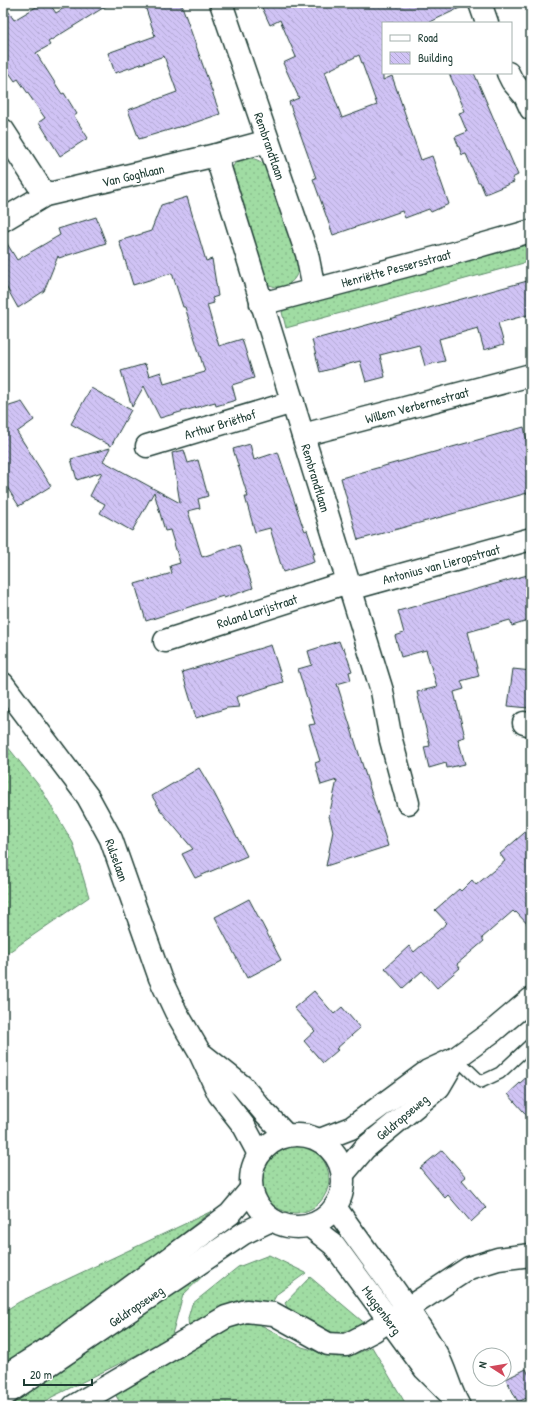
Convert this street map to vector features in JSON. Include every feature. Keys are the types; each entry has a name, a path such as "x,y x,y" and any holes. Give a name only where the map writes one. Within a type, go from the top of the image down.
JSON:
{"street":[{"name":"Rembrandtlaan","path":"221,3 307,254 314,289"},
{"path":"480,3 487,22"},
{"path":"508,74 512,81 525,96 531,109"},
{"path":"3,130 45,195"},
{"name":"Van Goghlaan","path":"3,220 45,195 216,155 268,141"},
{"name":"Rembrandtlaan","path":"216,155 382,691 391,740 408,803"},
{"name":"Henriëtte Pessersstraat","path":"261,304 531,231"},
{"name":"Willem Verbernestraat","path":"303,435 531,375"},
{"name":"Arthur Briëthof","path":"147,446 293,402"},
{"name":"Antonius van Lieropstraat","path":"349,585 531,539"},
{"name":"Roland Larijstraat","path":"165,641 349,585"},
{"name":"Rulselaan","path":"3,684 88,797 111,839 137,917 160,978 176,1012 200,1053 219,1094 244,1126 259,1154"},
{"name":"Geldropseweg","path":"320,1140 351,1128 428,1071 456,1058 493,1031 531,999"},
{"name":"Rulselaan","path":"200,1053 242,1086 286,1136"},
{"name":"Geldropseweg","path":"343,1174 365,1148 439,1087 456,1058"},
{"path":"304,1135 320,1140 331,1149 339,1160 344,1185 341,1197 328,1216 320,1222 300,1228 280,1225 264,1214 253,1198 250,1176 253,1165 259,1154 271,1142 286,1136 304,1135"},
{"name":"Geldropseweg","path":"3,1377 43,1352 230,1214 251,1189"},
{"name":"Muggenberg","path":"335,1207 398,1314"},
{"name":"Geldropseweg","path":"3,1396 244,1233 271,1220"},
{"name":"Muggenberg","path":"310,1226 334,1245 437,1355 456,1401"},
{"path":"74,1406 226,1317 246,1311 274,1314 328,1344 346,1345 373,1331 469,1268 498,1259 531,1255"}],"lane":[{"path":"456,1058 481,1082 500,1073 531,1044"}],"green space":[{"path":"245,158 257,160 266,167 300,265 295,278 291,282 281,287 269,285 263,281 231,170 235,163"},
{"path":"531,241 531,261 286,328 282,312 286,309"},
{"path":"3,741 40,787 73,843 89,897 3,956"},
{"path":"295,1145 308,1148 319,1155 326,1166 329,1179 326,1192 319,1203 308,1210 295,1213 282,1210 271,1203 264,1192 261,1179 264,1166 271,1155 282,1148"},
{"path":"212,1211 77,1316 3,1364 3,1312 19,1302"},
{"path":"269,1255 306,1273 277,1294 271,1305 189,1330 188,1318 192,1304 238,1267"},
{"path":"215,1264 183,1295 171,1338 52,1397 39,1406 3,1406 3,1403 47,1381"},
{"path":"310,1277 368,1326 358,1333 336,1333 322,1330 291,1315 285,1303"},
{"path":"247,1322 261,1325 302,1347 337,1357 353,1355 372,1347 407,1406 122,1406 115,1394 228,1325"}],"building":[{"path":"3,3 14,20 43,3 49,3 56,13 72,3 111,3 48,42 50,45 36,53 62,94 64,93 77,114 74,116 88,138 60,156 39,122 45,118 18,79 15,81 3,64"},
{"path":"144,3 181,3 220,114 182,127 139,139 128,110 177,92 164,56 115,73 108,53 155,36"},
{"path":"260,3 468,3 430,22 382,22 383,80 392,76 421,160 432,156 449,204 431,212 429,209 405,218 402,211 333,235 313,179 316,178 289,102 299,98 283,63 296,57 280,20 270,25","holes":["359,55 377,105 342,118 325,72"]},
{"path":"449,74 474,74 518,175 512,178 514,182 485,194 466,154 462,155 455,137 467,132 459,113 465,111"},
{"path":"187,197 206,261 212,259 218,296 212,298 214,303 207,305 219,346 242,339 254,378 232,385 236,400 216,406 215,402 160,418 144,386 132,407 121,371 145,364 149,376 161,372 164,384 205,372 185,307 183,307 172,273 133,285 119,241 151,231 161,205"},
{"path":"96,217 106,243 59,258 58,256 44,291 18,308 3,281 3,237 17,260 60,235 58,229"},
{"path":"531,280 531,314 498,323 504,344 484,350 478,328 439,339 445,361 425,366 419,345 380,355 385,377 366,382 360,361 320,372 312,340"},
{"path":"91,388 131,410 111,446 71,424"},
{"path":"22,402 34,420 17,432 51,486 19,506 3,481 3,408"},
{"path":"524,427 528,445 531,444 531,492 358,540 341,478"},
{"path":"250,444 254,460 278,452 302,524 305,531 307,530 315,554 312,554 314,562 283,572 270,528 255,532 245,497 248,497 233,449"},
{"path":"110,448 103,461 180,503 172,453 184,450 188,463 198,460 208,496 198,499 200,508 188,511 202,557 239,545 253,588 146,621 135,584 172,573 170,566 180,563 170,530 165,531 154,492 132,531 100,513 105,504 90,496 102,472 77,480 71,459"},
{"path":"531,574 531,620 512,626 510,620 468,632 479,676 461,681 464,689 454,692 465,737 458,739 465,764 447,768 446,763 429,768 424,747 430,746 417,692 437,687 426,650 401,657 395,636 404,633 398,611"},
{"path":"339,641 342,649 344,648 352,671 349,672 351,680 337,684 388,846 326,866 333,831 329,816 337,780 321,785 315,763 320,761 309,725 315,724 298,669 312,665 308,651"},
{"path":"271,645 283,682 236,697 239,707 227,708 196,718 182,672"},
{"path":"513,669 531,671 529,708 508,706"},
{"path":"199,768 247,856 195,878 182,854 193,849 161,811 152,796"},
{"path":"531,827 531,928 516,912 515,913 513,911 482,938 484,941 457,964 460,968 437,988 422,971 403,988 385,968 409,946 414,952 447,923 435,910 459,889 461,891 472,880 476,885 505,861 500,854"},
{"path":"249,899 281,960 247,978 215,917"},
{"path":"314,991 334,1014 342,1007 360,1028 336,1049 338,1050 323,1063 304,1041 315,1031 294,1008"},
{"path":"531,1073 531,1120 508,1094"},
{"path":"442,1150 466,1177 462,1180 486,1208 471,1222 448,1195 445,1198 420,1168"},
{"path":"526,1369 531,1379 531,1396 518,1402 510,1387 512,1387 512,1376"}]}
